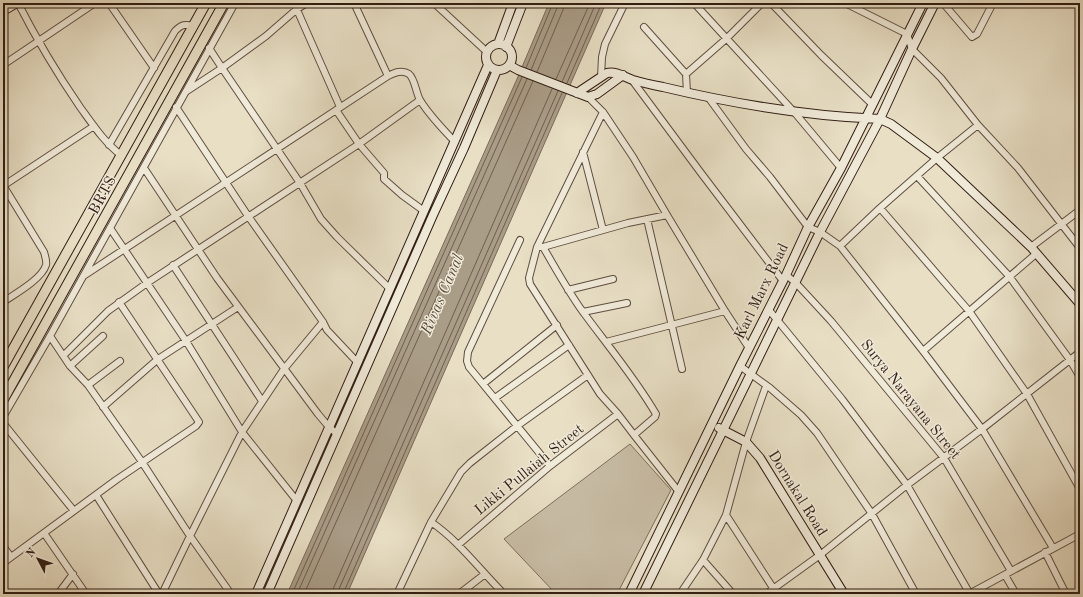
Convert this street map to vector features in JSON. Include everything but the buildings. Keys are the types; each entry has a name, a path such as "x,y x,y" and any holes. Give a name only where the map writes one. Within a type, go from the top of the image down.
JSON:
{"main road":[{"path":"3,367 206,3"},
{"name":"BRTS","path":"3,400 224,3"}],"street":[{"path":"3,11 18,3 52,66 94,126 109,145 122,156"},
{"path":"3,65 95,3"},
{"path":"110,3 154,68"},
{"path":"3,417 50,336 235,3"},
{"path":"294,3 338,108 359,144 384,173 384,179 402,195 424,211"},
{"path":"186,92 266,36 297,9 307,3"},
{"path":"354,3 388,76"},
{"path":"434,3 487,52"},
{"path":"498,44 512,3"},
{"path":"506,47 523,3"},
{"path":"601,77 602,57 605,44 625,3"},
{"path":"694,3 795,113 841,168"},
{"path":"686,74 726,39 762,3"},
{"path":"771,3 821,55 872,104"},
{"path":"845,3 907,34 912,49 941,78 978,125 1018,168 1080,248"},
{"name":"Karl Marx Road","path":"630,594 808,227 841,168 923,3"},
{"name":"Karl Marx Road","path":"643,594 795,282 880,119 935,3"},
{"path":"943,3 972,37 977,34 993,3"},
{"path":"109,145 175,30 179,26 185,24 194,26"},
{"path":"644,27 686,74 687,93"},
{"path":"498,44 506,47 511,53 510,65 504,69 497,70 491,68 488,65 486,58 487,52 491,47 498,44"},
{"path":"209,48 300,183 321,219 337,237 390,289"},
{"path":"256,594 488,65"},
{"path":"510,65 518,70 574,93 588,97 603,112 633,157 725,311 749,348"},
{"path":"267,594 497,70"},
{"path":"84,275 176,216 338,108 395,73 404,72 410,75 420,100 434,120 454,142"},
{"path":"574,93 607,73 613,72 632,80 687,93 795,113 880,119 891,124 937,158 1034,250 1080,304"},
{"path":"588,97 602,91 623,75"},
{"name":"Surya Narayana Street","path":"632,80 701,173 784,278 795,282 863,359 944,458 1011,571"},
{"path":"708,97 746,149 770,177 808,227 820,232 840,246 923,351 982,429 1053,548"},
{"path":"64,355 94,324 119,302 147,282 359,144 420,100"},
{"path":"176,107 248,216 323,322 327,330 358,363"},
{"path":"603,112 583,152 540,247 529,278 530,284 600,394 618,414 680,492"},
{"path":"840,246 880,208 937,158 978,125"},
{"path":"3,302 31,283 41,273 46,265 46,260 44,252 3,186 94,126"},
{"path":"583,152 603,230"},
{"path":"144,168 238,307 328,427 337,434"},
{"path":"917,176 1009,277 1070,360 1080,377"},
{"path":"880,208 969,311 1027,394 1080,489"},
{"path":"923,351 1009,277 1034,250 1062,224 1080,210"},
{"path":"540,247 667,215"},
{"path":"647,219 682,369"},
{"path":"110,228 186,341 242,432 297,501"},
{"path":"520,240 468,352 466,361 469,367 550,466"},
{"path":"540,247 583,312 620,360 656,414 655,417 634,436"},
{"path":"173,266 262,401"},
{"path":"568,290 613,279"},
{"path":"3,563 142,462 196,426 199,422 119,302"},
{"path":"583,312 627,303"},
{"path":"103,407 158,359 238,307"},
{"path":"769,310 842,399 906,485 970,594 1080,534"},
{"path":"606,342 725,311"},
{"path":"162,594 242,432 284,369 323,322"},
{"path":"483,384 557,325"},
{"path":"50,336 70,366 88,385 231,594"},
{"path":"70,366 103,336"},
{"path":"495,398 569,345"},
{"path":"766,594 820,555 906,485 982,429 1080,352"},
{"path":"88,385 120,361"},
{"path":"740,366 801,415 817,433 872,514 916,594"},
{"path":"397,594 431,522 461,472 470,462 588,375"},
{"path":"680,594 704,560 726,515 746,442 766,386"},
{"name":"Likki Pullaiah Street","path":"458,545 550,466 618,414"},
{"path":"3,424 74,511"},
{"name":"Dornakal Road","path":"712,424 746,442 760,458 844,594"},
{"path":"96,495 159,594"},
{"path":"726,515 777,594"},
{"path":"431,522 443,530 504,594"},
{"path":"44,533 86,594"},
{"path":"3,546 11,557"},
{"path":"1045,552 1066,594"},
{"path":"704,560 733,594"},
{"path":"58,594 73,574"},
{"path":"459,594 485,574"},
{"path":"1006,575 1016,594"}],"shaded area":[{"path":"630,444 671,490 617,594 556,594 504,539"}],"water":[{"name":"Rivas Canal","path":"549,3 606,3 347,594 287,594 517,79"}]}
